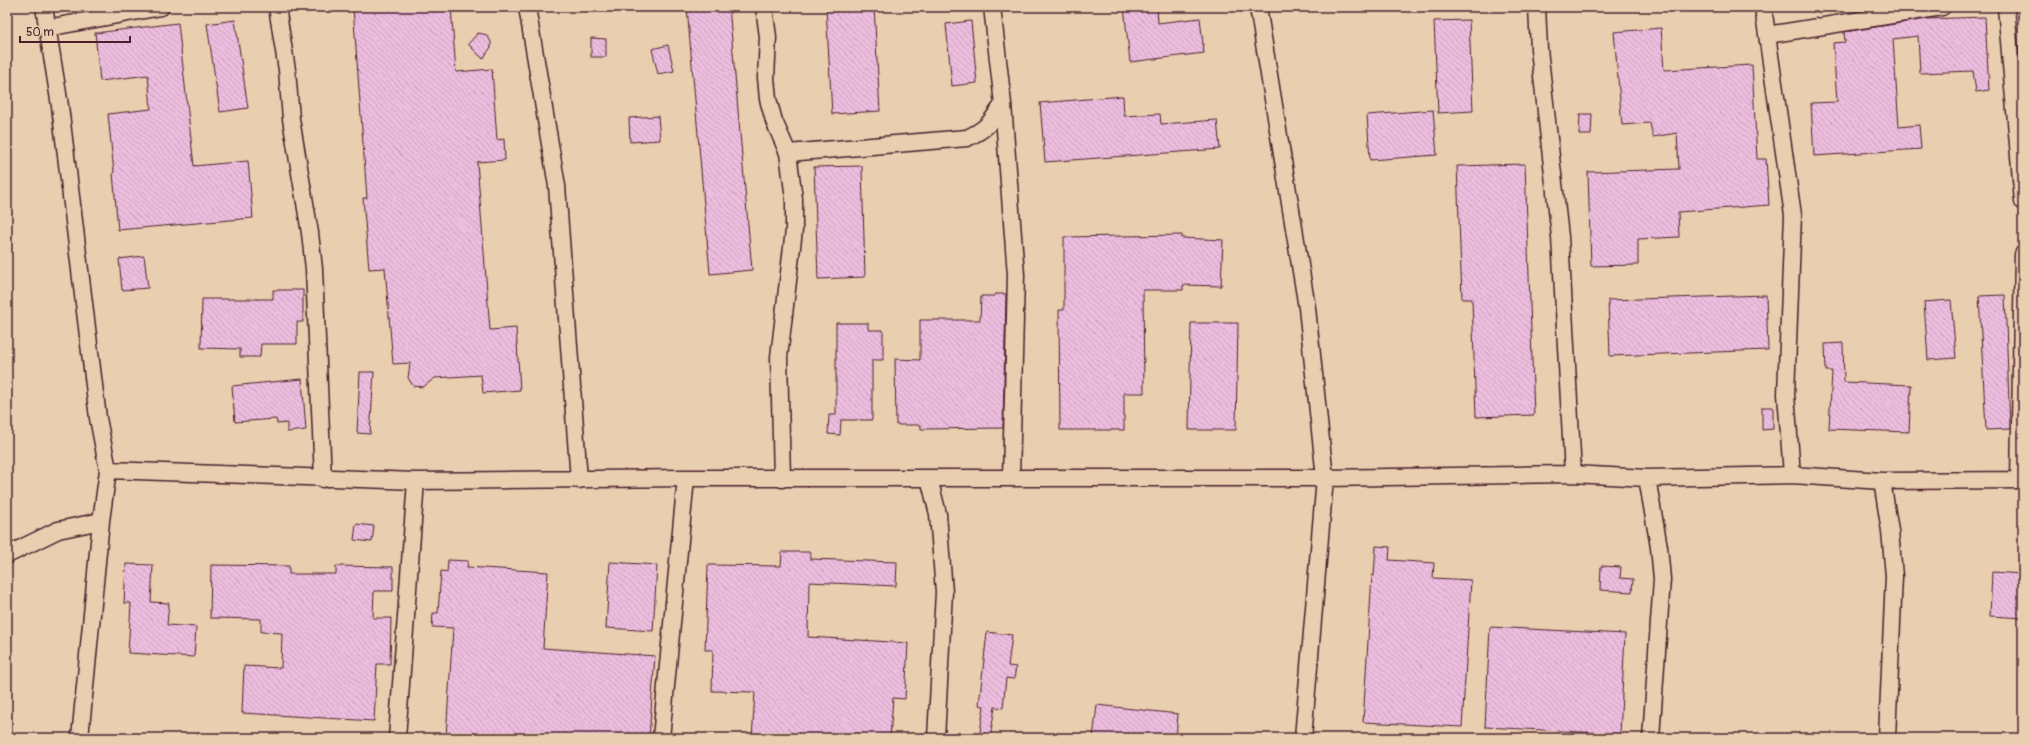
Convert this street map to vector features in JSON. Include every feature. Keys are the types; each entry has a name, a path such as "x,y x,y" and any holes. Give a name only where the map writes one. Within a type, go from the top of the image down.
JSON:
{"street":[{"path":"44,7 62,121 98,418 108,470 101,521 80,738"},
{"path":"47,28 160,7"},
{"path":"277,7 287,70 291,119 310,233 314,269 323,479"},
{"path":"527,7 557,186 579,480"},
{"path":"764,7 768,37 766,78 768,99 774,121 788,153 794,199 794,230 779,357 782,479"},
{"path":"992,7 1003,104 1016,275 1011,478"},
{"path":"1258,7 1307,308 1325,478 1303,738"},
{"path":"1537,7 1539,49 1560,236 1573,474"},
{"path":"1763,7 1793,215 1786,394 1792,475"},
{"path":"1768,35 1942,7"},
{"path":"2006,7 2023,202"},
{"path":"788,153 967,138 982,132 992,121 1003,104"},
{"path":"108,470 323,479 416,481 686,478 1325,478 1573,474 1647,478 1792,475 1882,482 2021,480 2023,254"},
{"path":"661,738 686,478"},
{"path":"928,478 938,514 944,592 936,738"},
{"path":"1647,478 1659,547 1662,580 1651,738"},
{"path":"397,738 416,481"},
{"path":"1882,482 1890,531 1894,576 1887,738"},
{"path":"7,555 58,530 101,521"}],"building":[{"path":"353,7 451,7 456,72 492,69 497,140 504,139 505,160 477,162 490,330 516,328 520,390 483,393 481,375 435,378 423,387 413,386 408,378 410,363 393,364 385,268 369,269 363,198 367,198"},
{"path":"687,7 729,7 752,270 710,274"},
{"path":"826,7 874,7 880,111 832,114"},
{"path":"1124,7 1157,7 1158,23 1200,18 1204,53 1130,62"},
{"path":"1985,17 1989,90 1976,92 1973,71 1920,73 1918,36 1893,39 1899,127 1919,125 1921,149 1814,156 1811,103 1837,102 1833,43 1845,42 1844,32 1927,19"},
{"path":"235,20 248,108 220,112 207,24"},
{"path":"1469,20 1473,111 1438,113 1434,21"},
{"path":"971,21 977,83 952,86 946,24"},
{"path":"178,23 194,166 248,161 253,218 118,230 108,114 151,109 148,75 100,81 95,33"},
{"path":"1661,28 1664,70 1752,65 1757,159 1766,159 1769,205 1678,212 1679,237 1638,239 1638,265 1591,266 1588,172 1679,169 1677,133 1653,137 1650,123 1622,125 1614,32"},
{"path":"478,33 487,35 491,42 491,47 483,59 468,44"},
{"path":"591,38 606,39 606,57 591,57"},
{"path":"668,45 674,71 658,74 652,49"},
{"path":"1123,96 1124,116 1160,114 1161,124 1217,120 1220,149 1045,162 1040,103"},
{"path":"1433,110 1437,155 1370,160 1367,115"},
{"path":"1580,114 1592,114 1591,135 1579,135"},
{"path":"658,116 660,140 630,142 629,118"},
{"path":"1525,164 1534,415 1476,417 1472,299 1462,299 1457,166"},
{"path":"862,166 865,277 818,279 814,167"},
{"path":"1182,235 1182,238 1223,240 1221,286 1183,285 1183,290 1143,290 1144,393 1124,393 1124,430 1060,430 1059,310 1064,310 1064,237"},
{"path":"144,256 148,288 122,290 119,259"},
{"path":"273,290 303,290 303,322 297,322 297,344 261,344 260,357 240,357 240,349 201,348 202,299 273,299"},
{"path":"995,294 1006,294 1003,428 921,429 921,425 896,425 895,359 920,360 920,320 980,320 981,296 995,296"},
{"path":"1766,295 1768,350 1610,356 1608,300"},
{"path":"2005,295 2010,429 1986,430 1979,296"},
{"path":"1951,300 1956,358 1928,360 1924,302"},
{"path":"836,323 868,323 868,330 883,330 883,360 872,360 872,420 841,420 840,435 828,434 829,415 836,415"},
{"path":"1191,323 1238,323 1236,430 1189,430"},
{"path":"1843,343 1844,382 1911,385 1909,432 1829,429 1832,371 1826,371 1825,344"},
{"path":"360,372 374,372 370,434 357,433"},
{"path":"302,379 306,430 287,432 287,423 277,424 276,419 235,422 232,386"},
{"path":"1762,407 1773,407 1773,429 1762,430"},
{"path":"356,524 374,526 372,542 354,540"},
{"path":"1376,546 1390,547 1389,560 1434,563 1433,578 1471,580 1462,727 1363,722 1372,575 1374,576"},
{"path":"782,552 810,552 810,559 897,562 896,586 809,582 808,637 908,643 905,699 893,698 890,738 752,738 755,692 712,691 713,650 705,650 708,565 781,566"},
{"path":"448,560 468,561 467,567 548,572 543,648 655,656 649,738 476,738 446,736 453,628 432,627 433,613 438,613 441,571 447,572"},
{"path":"610,562 657,565 653,631 606,628"},
{"path":"126,564 153,565 151,602 169,603 167,625 196,627 194,657 128,653 131,603 124,603"},
{"path":"211,565 289,566 289,574 336,574 336,566 393,567 393,591 374,591 373,618 391,618 390,664 377,664 374,721 242,713 244,666 281,668 282,633 261,632 261,619 210,618"},
{"path":"1601,566 1621,567 1620,578 1633,579 1632,592 1600,590"},
{"path":"1992,572 2023,574 2023,618 1990,616"},
{"path":"1490,627 1625,634 1620,734 1485,727"},
{"path":"987,632 1012,635 1008,666 1016,667 1014,679 1006,678 1003,708 995,707 990,738 979,738 984,706 979,705"},
{"path":"1097,705 1178,714 1176,738 1093,738"}]}
